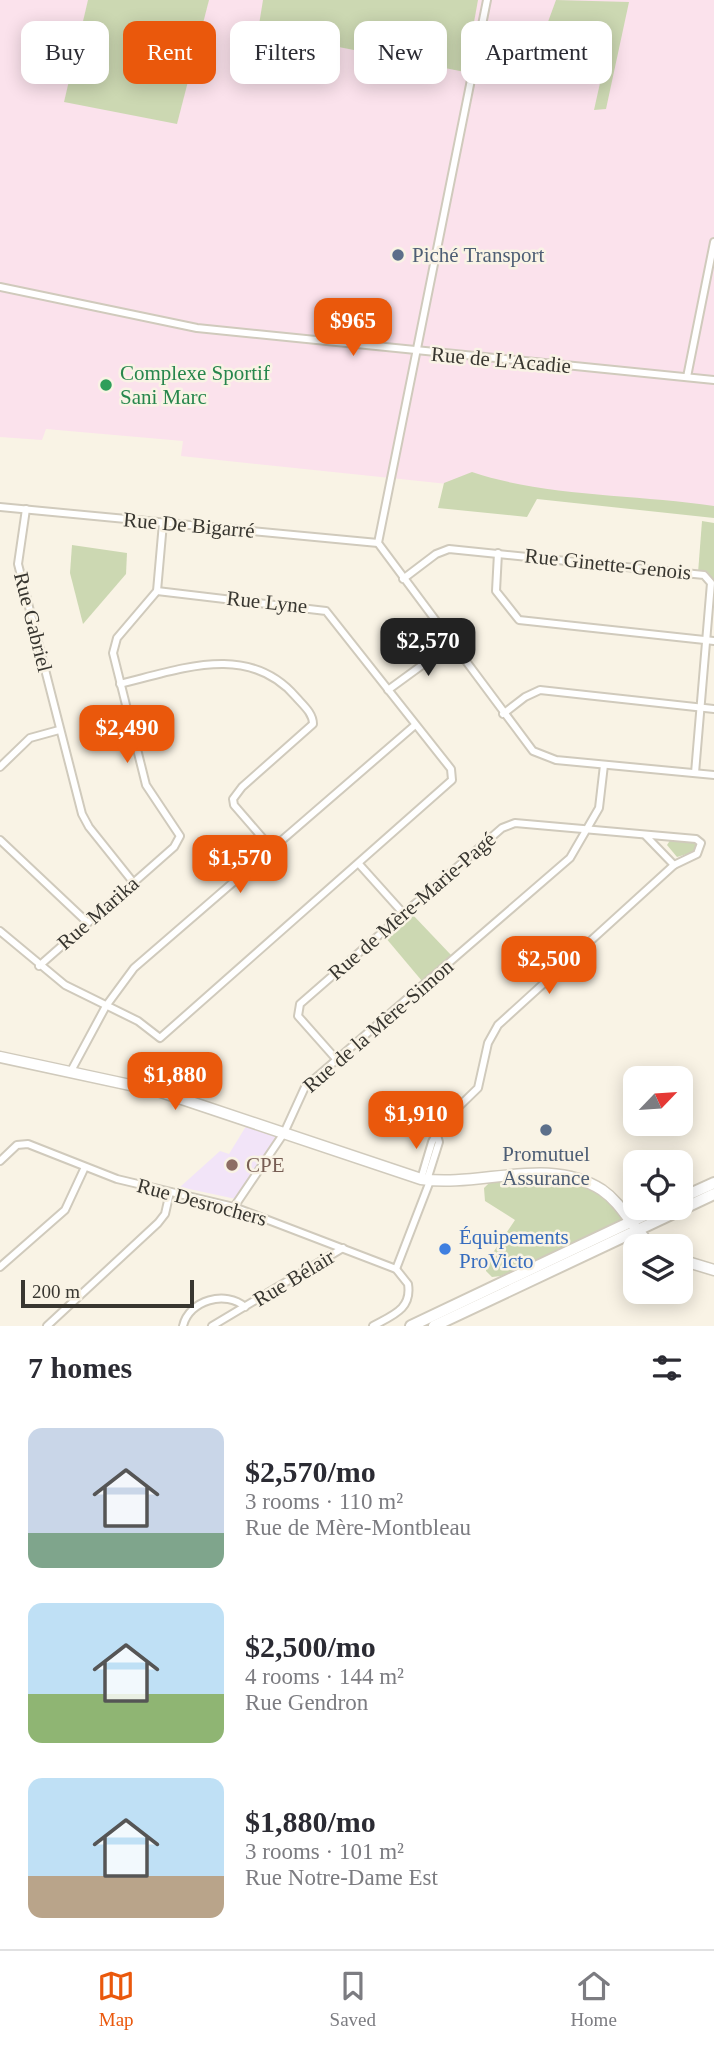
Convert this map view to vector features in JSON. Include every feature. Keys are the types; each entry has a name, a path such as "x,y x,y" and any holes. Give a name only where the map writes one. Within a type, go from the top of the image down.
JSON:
{"main road":[{"path":"693,1192 714,1182"},
{"path":"411,1326 635,1225 714,1194"},
{"path":"434,1326 642,1220"}],"street":[{"path":"487,0 378,543 503,714 527,745 541,755 604,765 714,775"},
{"path":"687,377 714,242"},
{"name":"Rue de L'Acadie","path":"0,287 197,328 714,380"},
{"name":"Rue De Bigarré","path":"0,507 378,543"},
{"name":"Rue Gabriel","path":"26,509 18,564 84,820 133,882"},
{"path":"158,591 163,523"},
{"name":"Rue Ginette-Genois","path":"403,579 443,551 498,553 705,575 711,583 710,640 700,708 695,773"},
{"path":"498,553 496,591 519,620 710,640"},
{"name":"Rue Marika","path":"39,966 173,847 180,836 146,785 113,653 115,643 158,591"},
{"name":"Rue Lyne","path":"158,591 326,611 414,726 451,769 453,775 449,784 359,864"},
{"path":"388,690 451,644"},
{"path":"120,684 193,666 220,664 265,670 292,692 309,712 313,724 242,787 233,799 234,805 272,849"},
{"path":"503,714 525,697 540,690 714,709"},
{"path":"71,1071 106,1006 134,968 414,726"},
{"path":"0,767 30,738 59,730"},
{"name":"Rue de la Mère-Simon","path":"234,1207 284,1133 300,1093 563,866 588,830 599,808 604,765"},
{"name":"Rue de Mère-Marie-Pagé","path":"337,1060 303,1022 297,1010 300,1004 508,825 698,840 700,851 674,865"},
{"path":"373,1326 400,1312 407,1304 408,1283 396,1269 426,1180 437,1135 448,1117 478,1088 488,1043 498,1025 674,865 645,835"},
{"path":"0,840 87,922"},
{"path":"0,931 65,985 138,1021 156,1037 166,1036 231,973 359,864 403,913"},
{"path":"0,1057 170,1094 426,1180 555,1173 590,1183 605,1192 643,1234"},
{"name":"Rue Desrochers","path":"0,1161 22,1143 85,1167 170,1192 234,1207 396,1269"},
{"path":"0,1267 65,1210 85,1167"},
{"path":"47,1326 158,1223 165,1214 170,1192"},
{"name":"Rue Bélair","path":"212,1326 343,1248"},
{"path":"693,1264 714,1270"},
{"name":"Rue Bélair","path":"183,1326 192,1310 207,1300 228,1299 245,1307"}],"shaded area":[{"path":"0,0 714,0 714,512 181,456 183,441 46,429 42,440 0,437"},
{"name":"CPE","path":"248,1123 281,1135 236,1199 180,1187 220,1151 229,1154"}],"green space":[{"path":"88,0 209,0 204,21 123,21 123,84 187,84 177,124 64,102 68,84 109,84 109,21 83,21"},
{"path":"263,0 478,0 474,21 461,21 461,71 447,68 447,21 354,21 354,50 340,47 340,21 260,21"},
{"path":"556,0 629,2 612,81 612,21 548,21"},
{"path":"600,84 611,84 606,109 594,110"},
{"path":"472,472 560,491 714,506 714,518 537,499 527,517 438,508 444,483"},
{"path":"702,521 714,523 714,583 698,573"},
{"path":"72,545 127,553 126,574 83,624 70,573"},
{"path":"671,839 698,843 697,851 677,857 667,845"},
{"path":"412,914 451,955 422,981 385,937"},
{"path":"539,1177 564,1180 593,1191 622,1212 622,1221 501,1276 492,1277 486,1271 486,1263 515,1220 485,1201 484,1188 489,1183"}],"place":[{"name":"Piché Transport","path":"398,255"},
{"name":"Complexe Sportif Sani Marc","path":"106,385"},
{"name":"Promutuel Assurance","path":"546,1130"},
{"name":"CPE","path":"232,1165"},
{"name":"Équipements ProVicto","path":"445,1249"}]}
